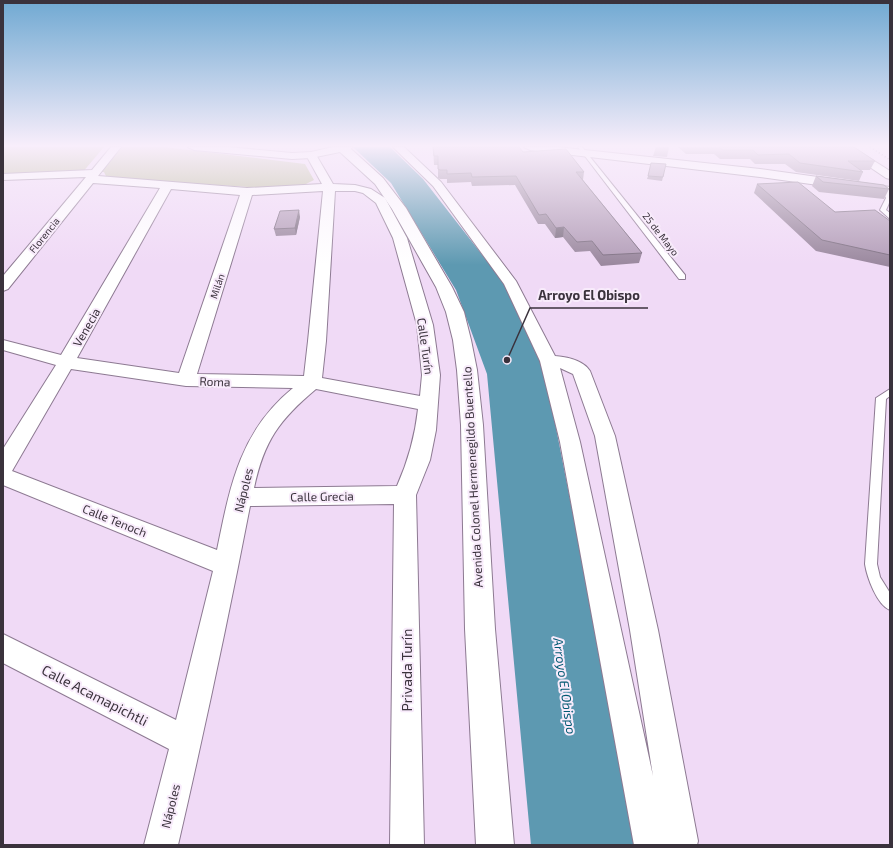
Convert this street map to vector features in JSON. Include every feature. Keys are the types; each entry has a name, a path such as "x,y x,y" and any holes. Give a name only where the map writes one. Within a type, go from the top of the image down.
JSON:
{"street":[{"name":"Florencia","path":"3,286 83,187"},
{"name":"Venecia","path":"3,467 66,362 167,187"},
{"path":"186,187 247,192 329,187 317,341 312,382"},
{"name":"Calle Turín","path":"329,187 361,189 373,194 381,201 400,238 426,324 431,375 426,430 419,460 405,495"},
{"name":"Avenida Colonel Hermenegildo Buentello","path":"384,187 399,208 444,287 455,312 462,340 467,370 472,425 480,629 495,845"},
{"path":"439,187 511,284 549,361 570,442 651,845"},
{"path":"857,187 888,191"},
{"name":"Milán","path":"186,380 247,192"},
{"name":"Roma","path":"3,345 66,362 186,380 312,382 428,404"},
{"path":"549,361 565,362 573,365 581,371 605,436 644,630 681,841"},
{"name":"Nápoles","path":"161,845 186,742 240,497 251,457 264,431 280,409 312,382"},
{"name":"Calle Tenoch","path":"3,476 226,565"},
{"name":"Calle Grecia","path":"240,497 405,495"},
{"name":"Privada Turín","path":"405,495 407,845"},
{"name":"Calle Acamapichtli","path":"3,648 186,742"}],"lane":[{"name":"25 de Mayo","path":"611,187 682,277"},
{"path":"888,191 889,198 883,210 890,217"},
{"path":"890,392 881,398 871,564 874,579 890,604"}],"green space":[{"path":"242,187 291,187 264,188"}],"water":[{"path":"393,187 429,187 505,284 545,372 638,845 531,845 487,374 456,290"}],"building":[{"path":"522,187 588,187 642,253 603,255 592,241 577,242 564,227 556,228 546,214 539,215"},
{"path":"760,187 804,187 835,212 875,210 890,221 890,255 822,240"},
{"path":"866,187 886,187 889,189"},
{"path":"299,210 295,228 274,229 280,211"}],"place":[{"name":"Arroyo El Obispo","path":"507,360"}]}
